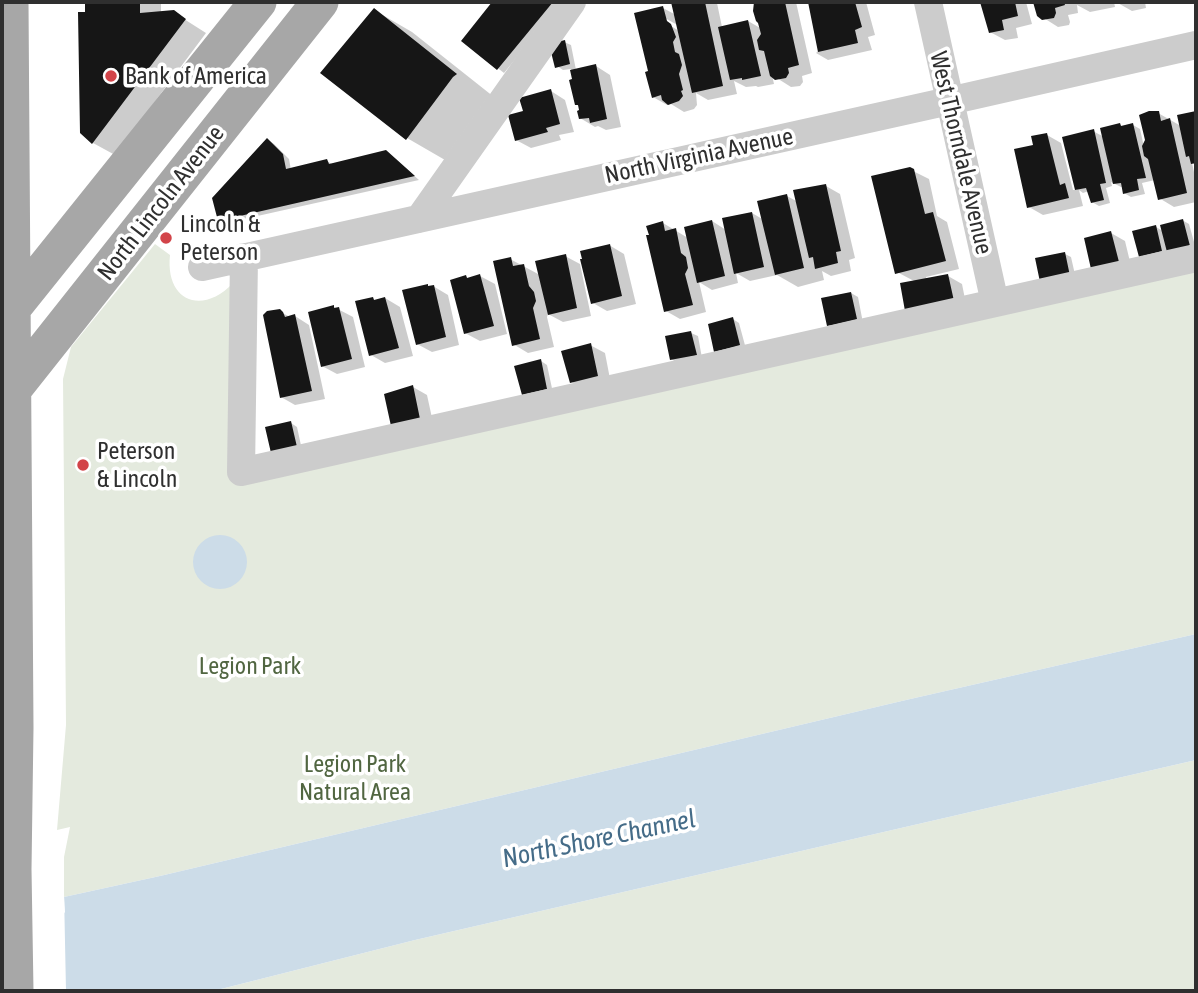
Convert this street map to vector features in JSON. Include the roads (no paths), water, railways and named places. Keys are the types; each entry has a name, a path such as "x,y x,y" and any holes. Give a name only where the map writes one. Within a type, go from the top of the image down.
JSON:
{"main road":[{"path":"10,2 6,106 8,595 15,741 15,991"},
{"name":"North Lincoln Avenue","path":"7,314 258,2"},
{"name":"North Lincoln Avenue","path":"7,396 320,2"}],"street":[{"path":"419,219 572,2"},
{"name":"West Thorndale Avenue","path":"928,2 995,303"},
{"name":"North Virginia Avenue","path":"202,267 1196,45"},
{"path":"244,257 241,472 1196,258"}],"water":[{"path":"220,535 239,543 247,562 239,581 220,589 201,581 193,562 201,543"},
{"name":"North Shore Channel","path":"1196,634 1196,760 415,940 213,991 2,991 65,912 64,897"}],"place":[{"name":"Bank of America","path":"111,76"},
{"name":"Lincoln & Peterson","path":"166,238"},
{"name":"Peterson & Lincoln","path":"83,465"}],"park label":[{"name":"Legion Park","path":"250,666"},
{"name":"Legion Park Natural Area","path":"355,778"}]}
